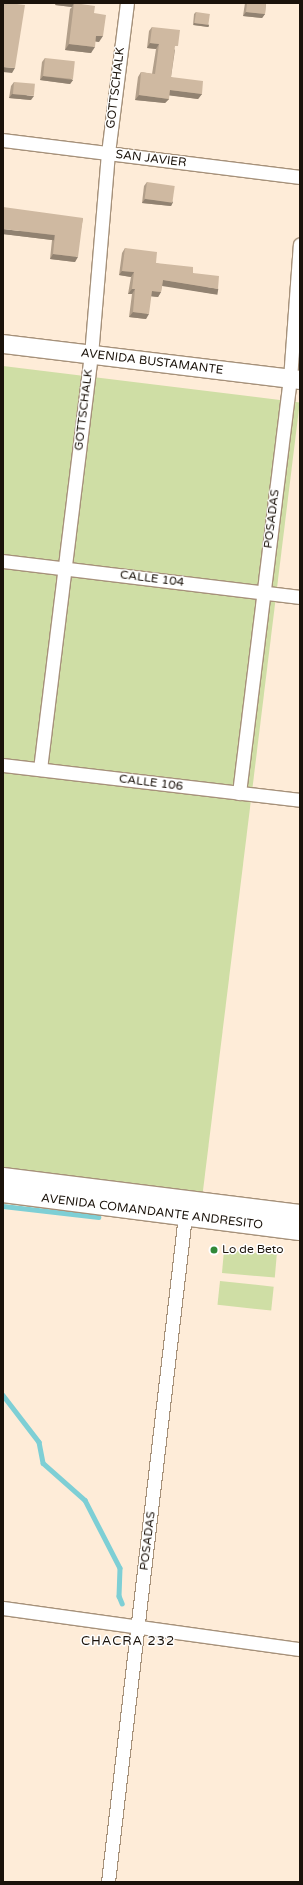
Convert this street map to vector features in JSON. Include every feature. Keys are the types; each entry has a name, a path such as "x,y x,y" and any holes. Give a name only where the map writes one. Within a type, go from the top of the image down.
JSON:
{"main road":[{"name":"AVENIDA BUSTAMANTE","path":"3,344 295,379"},
{"name":"AVENIDA COMANDANTE ANDRESITO","path":"3,1177 186,1208 300,1231"},
{"name":"AVENIDA COMANDANTE ANDRESITO","path":"3,1193 186,1208 300,1214"}],"street":[{"name":"GOTTSCHALK","path":"40,769 91,355 108,153 127,3"},
{"name":"SAN JAVIER","path":"3,140 300,177"},
{"name":"POSADAS","path":"239,793 263,592 295,379 300,244"},
{"name":"CALLE 104","path":"3,561 300,597"},
{"name":"CALLE 106","path":"3,765 300,800"},
{"name":"POSADAS","path":"108,1882 186,1208"},
{"path":"3,1608 300,1649"}],"green space":[{"path":"3,366 300,402 202,1201 3,1177"},
{"path":"224,1250 277,1255 275,1278 222,1273"},
{"path":"220,1281 274,1287 271,1311 217,1305"}],"building":[{"path":"3,3 25,5 15,68 3,67"},
{"path":"74,3 95,6 94,13 106,15 103,36 96,36 95,47 69,44"},
{"path":"247,3 266,3 265,14 246,12"},
{"path":"196,12 210,14 208,25 194,23"},
{"path":"152,27 180,30 178,46 175,46 171,77 203,81 202,94 170,90 169,99 139,95 141,72 155,74 159,44 150,43"},
{"path":"45,58 75,61 73,79 43,76"},
{"path":"14,82 35,84 34,96 13,94"},
{"path":"147,182 175,186 172,203 145,199"},
{"path":"3,207 83,218 78,257 53,254 55,235 3,229"},
{"path":"125,248 157,252 156,263 193,267 193,273 219,276 218,289 163,280 161,292 152,291 149,314 133,312 135,289 132,289 134,272 122,271"}],"waterway":[{"path":"3,1206 98,1217"},
{"path":"3,1395 39,1442 43,1463 85,1500 120,1568 119,1596 122,1603"}],"place":[{"name":"Lo de Beto","path":"214,1250"}],"district":[{"name":"CHACRA 232","path":"128,1641"}]}
